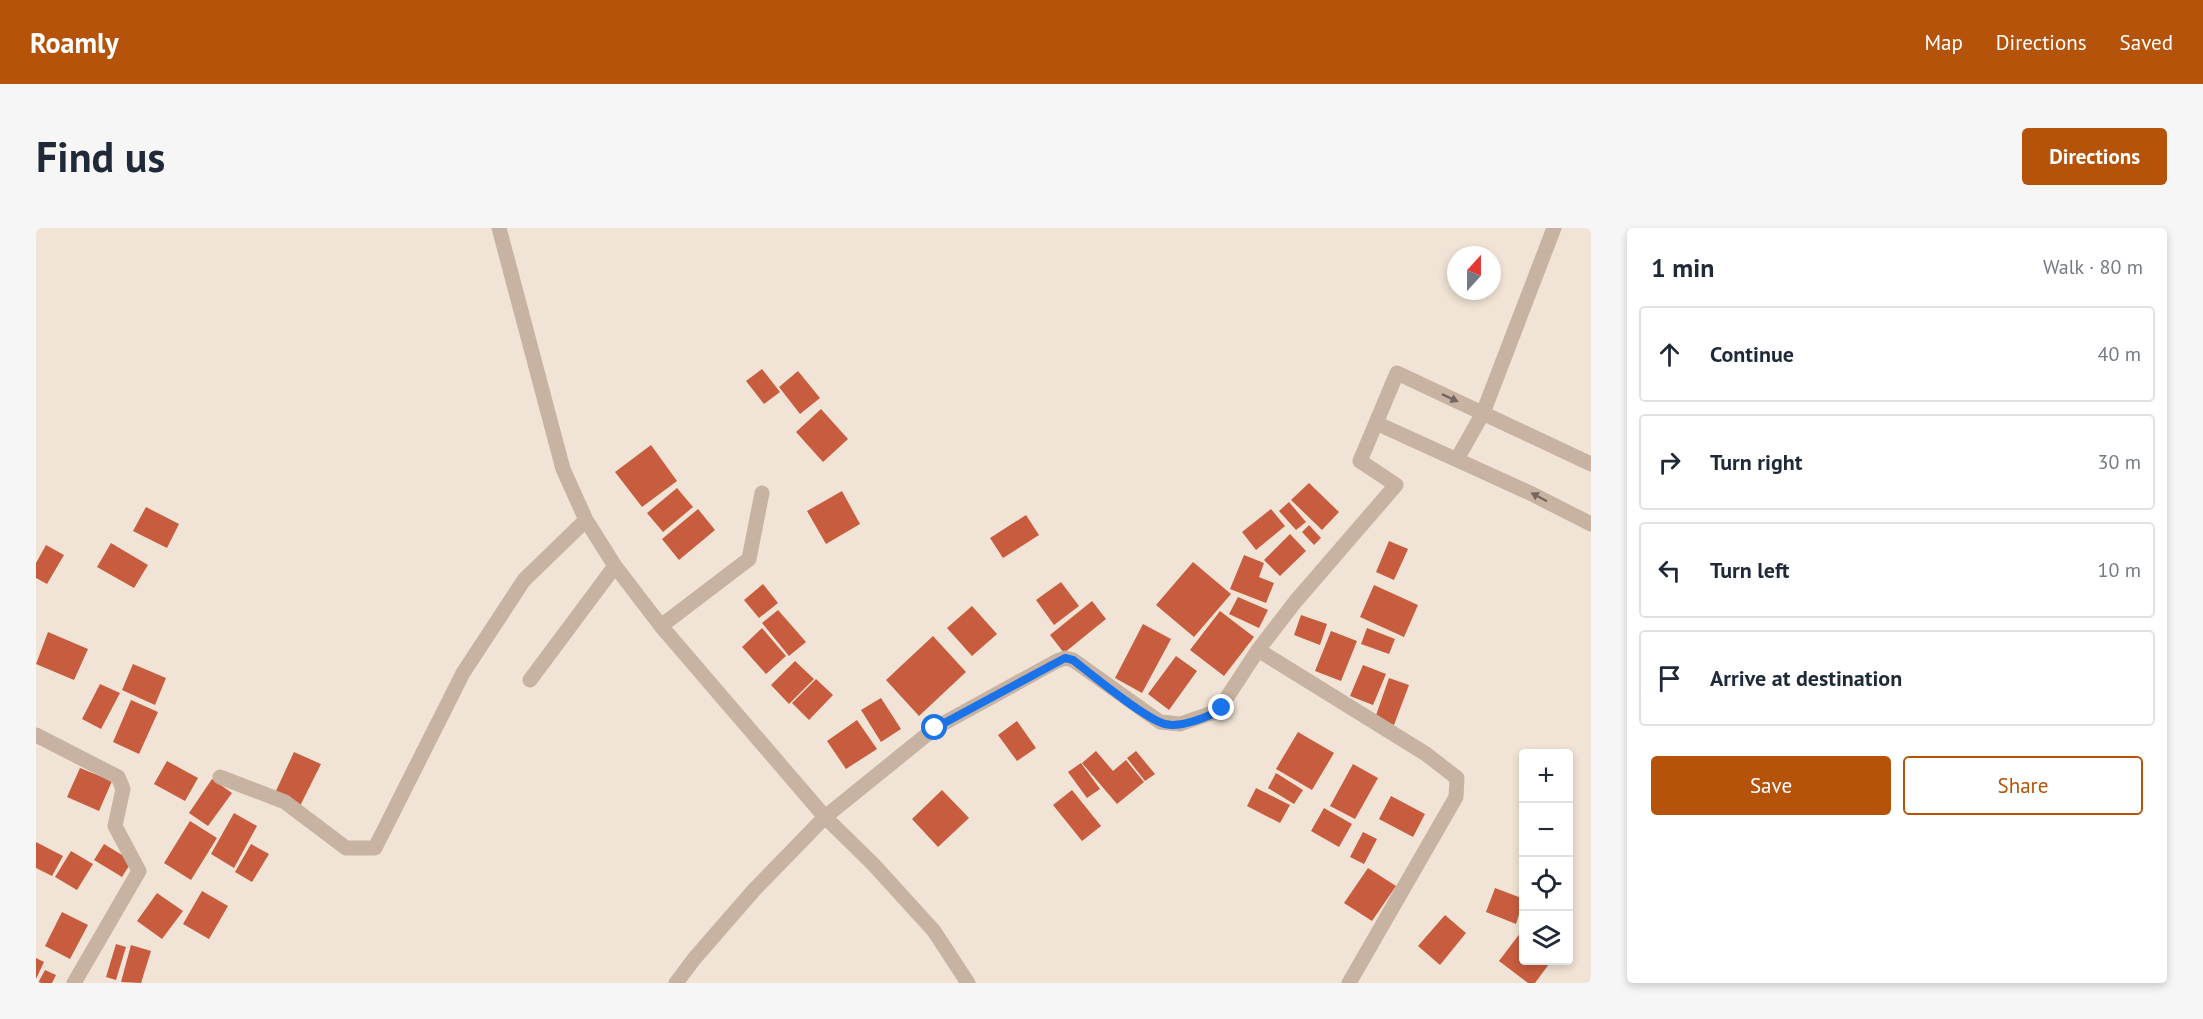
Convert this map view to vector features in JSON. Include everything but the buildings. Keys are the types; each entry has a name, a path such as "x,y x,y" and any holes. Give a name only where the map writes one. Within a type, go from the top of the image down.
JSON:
{"street":[{"path":"499,228 563,469 586,520 615,566 661,626 825,817 873,864 934,931 968,983"},
{"path":"1457,459 1483,413 1554,228"},
{"path":"676,983 694,958 754,890 825,817 935,728 1058,661 1065,658 1073,660 1160,722 1174,725 1214,713 1222,708 1258,650 1396,485 1360,461 1397,373 1591,464"},
{"path":"1376,423 1457,459 1591,524"},
{"path":"661,626 749,560 762,492"},
{"path":"220,777 285,802 346,848 375,848 463,673 524,580 586,520"},
{"path":"530,680 615,566"},
{"path":"1258,650 1426,754 1456,778 1456,797 1349,983"},
{"path":"36,735 118,777 123,789 115,826 139,872 74,983"}],"route":[{"path":"935,728 1065,658 1073,660 1112,690 1167,725 1180,724 1214,713 1222,708"}]}
